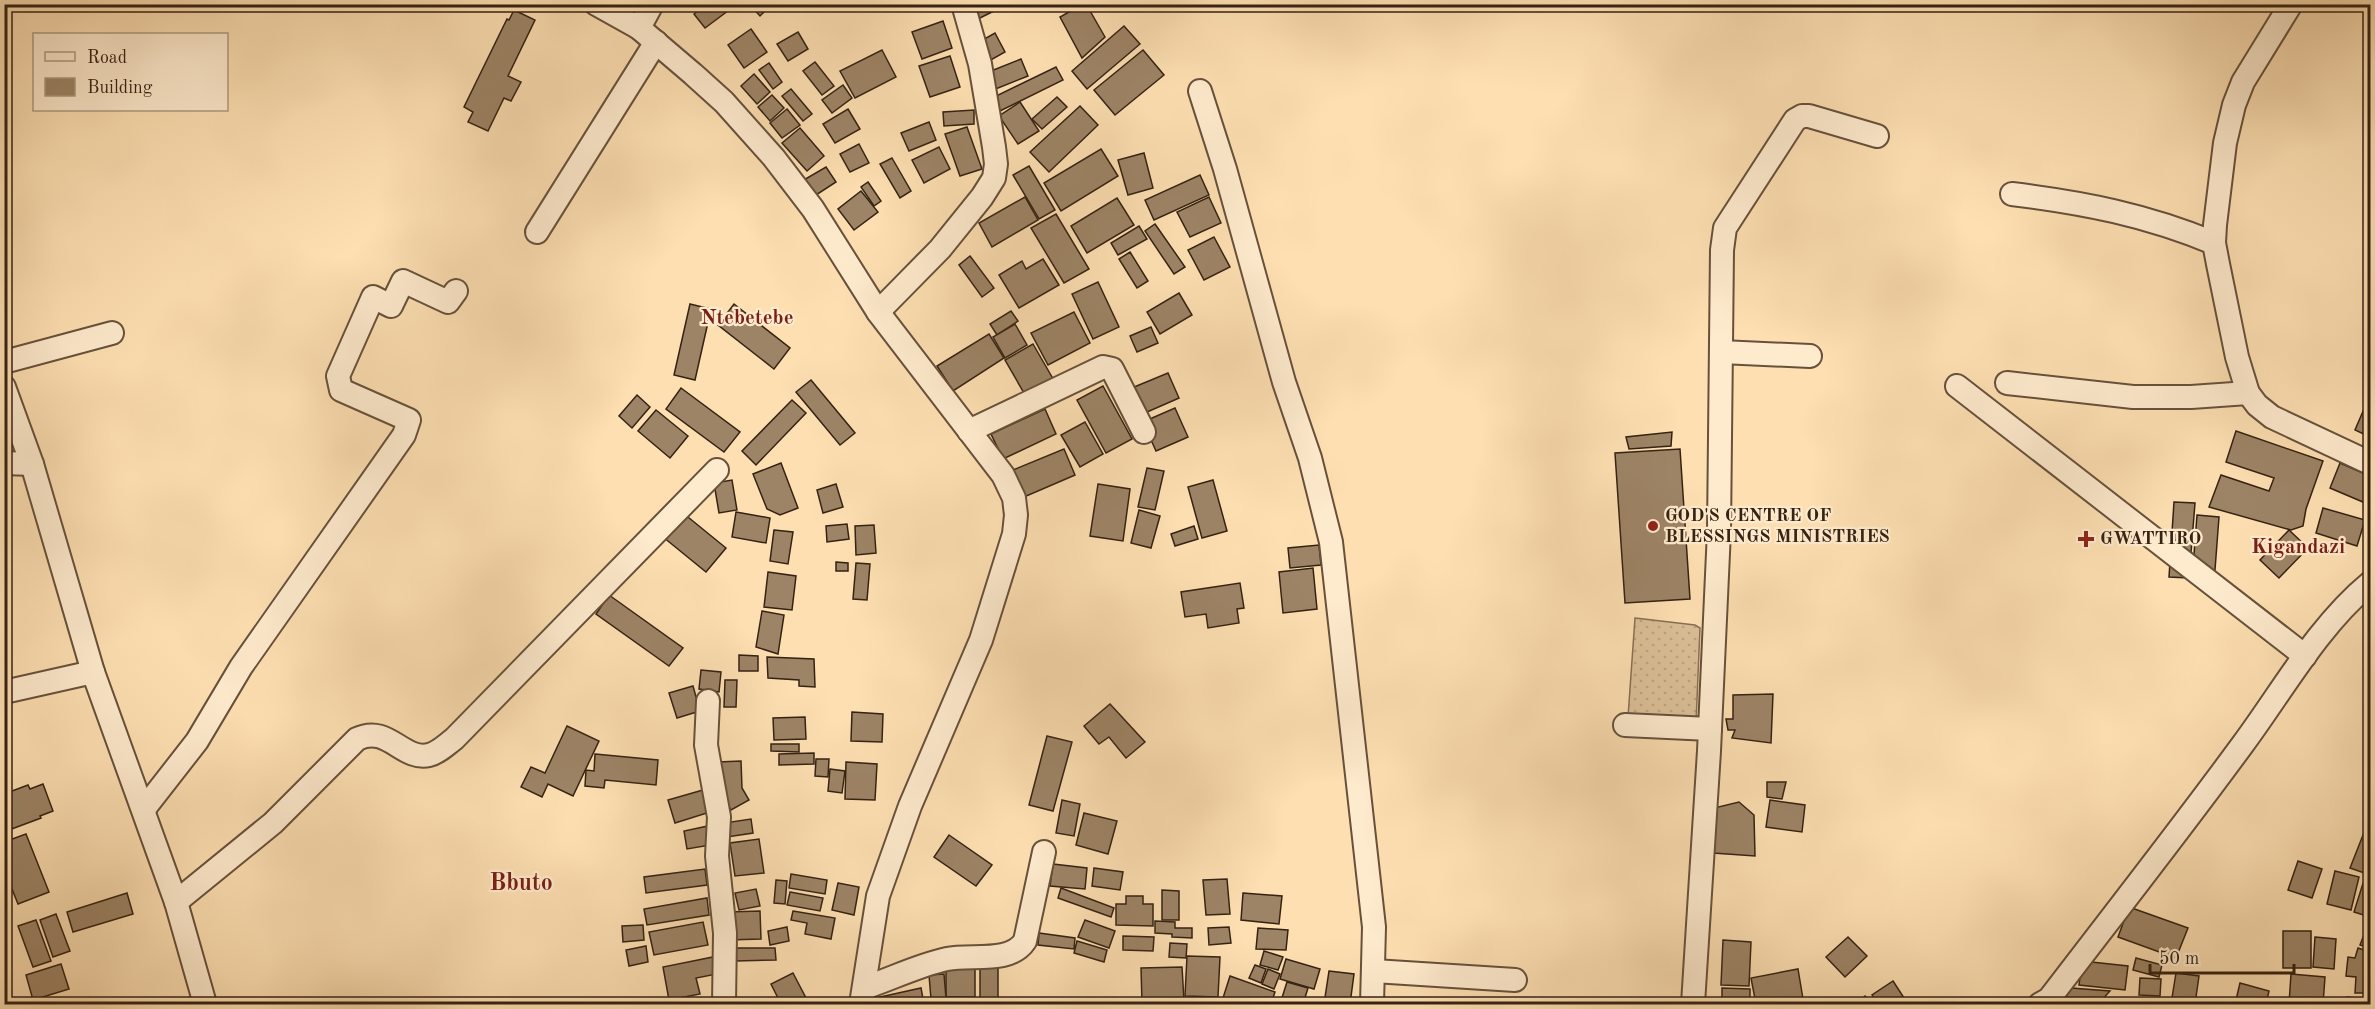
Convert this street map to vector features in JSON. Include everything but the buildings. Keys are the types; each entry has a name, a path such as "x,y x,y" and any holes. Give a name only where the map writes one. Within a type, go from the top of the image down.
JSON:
{"street":[{"path":"596,4 647,35 724,102 774,158 813,209 878,312 1003,475 1014,498 1016,515 1014,534 981,640 910,806 878,896 862,996"},
{"path":"537,232 647,35 652,4"},
{"path":"878,312 940,249 982,197 994,178 996,164 983,82 963,4"},
{"path":"2291,4 2243,81 2234,105 2225,143 2214,243 2237,357 2248,393 2257,405 2272,417 2370,463"},
{"path":"1200,91 1226,169 1284,382 1310,458 1331,542 1374,927 1372,1005"},
{"path":"1693,1005 1710,729 1719,531 1722,250 1725,228 1795,120 1802,116 1809,116 1877,136"},
{"path":"2012,194 2123,212 2179,228 2214,243"},
{"path":"144,809 197,741 241,667 404,435 409,420 341,390 338,376 373,297 391,306 403,281 448,302 456,291"},
{"path":"4,362 112,333"},
{"path":"1721,352 1810,356"},
{"path":"969,431 1103,367 1112,369 1144,432"},
{"path":"2007,383 2133,397 2191,397 2248,393"},
{"path":"1957,386 2305,656"},
{"path":"4,387 32,464 93,672 176,902 200,1004"},
{"path":"4,463 32,464"},
{"path":"176,902 273,824 357,739 376,734 412,753 426,756 441,749 717,470"},
{"path":"2040,1005 2049,999 2221,775 2305,656 2346,606 2370,583"},
{"path":"4,692 93,672"},
{"path":"708,701 706,745 719,817 717,856 725,933 724,1005"},
{"path":"1625,725 1710,729"},
{"path":"862,996 947,959 1009,954 1020,948 1025,941 1044,852"},
{"path":"1374,971 1515,980"}],"shaded area":[{"path":"1635,618 1695,625 1700,628 1696,723 1628,717"}],"place":[{"name":"GOD'S CENTRE OF BLESSINGS MINISTRIES","path":"1653,526"},
{"name":"GWATTIRO","path":"2086,539"}],"district":[{"name":"Ntebetebe","path":"747,318"},
{"name":"Kigandazi","path":"2298,547"},
{"name":"Bbuto","path":"521,884"}]}
